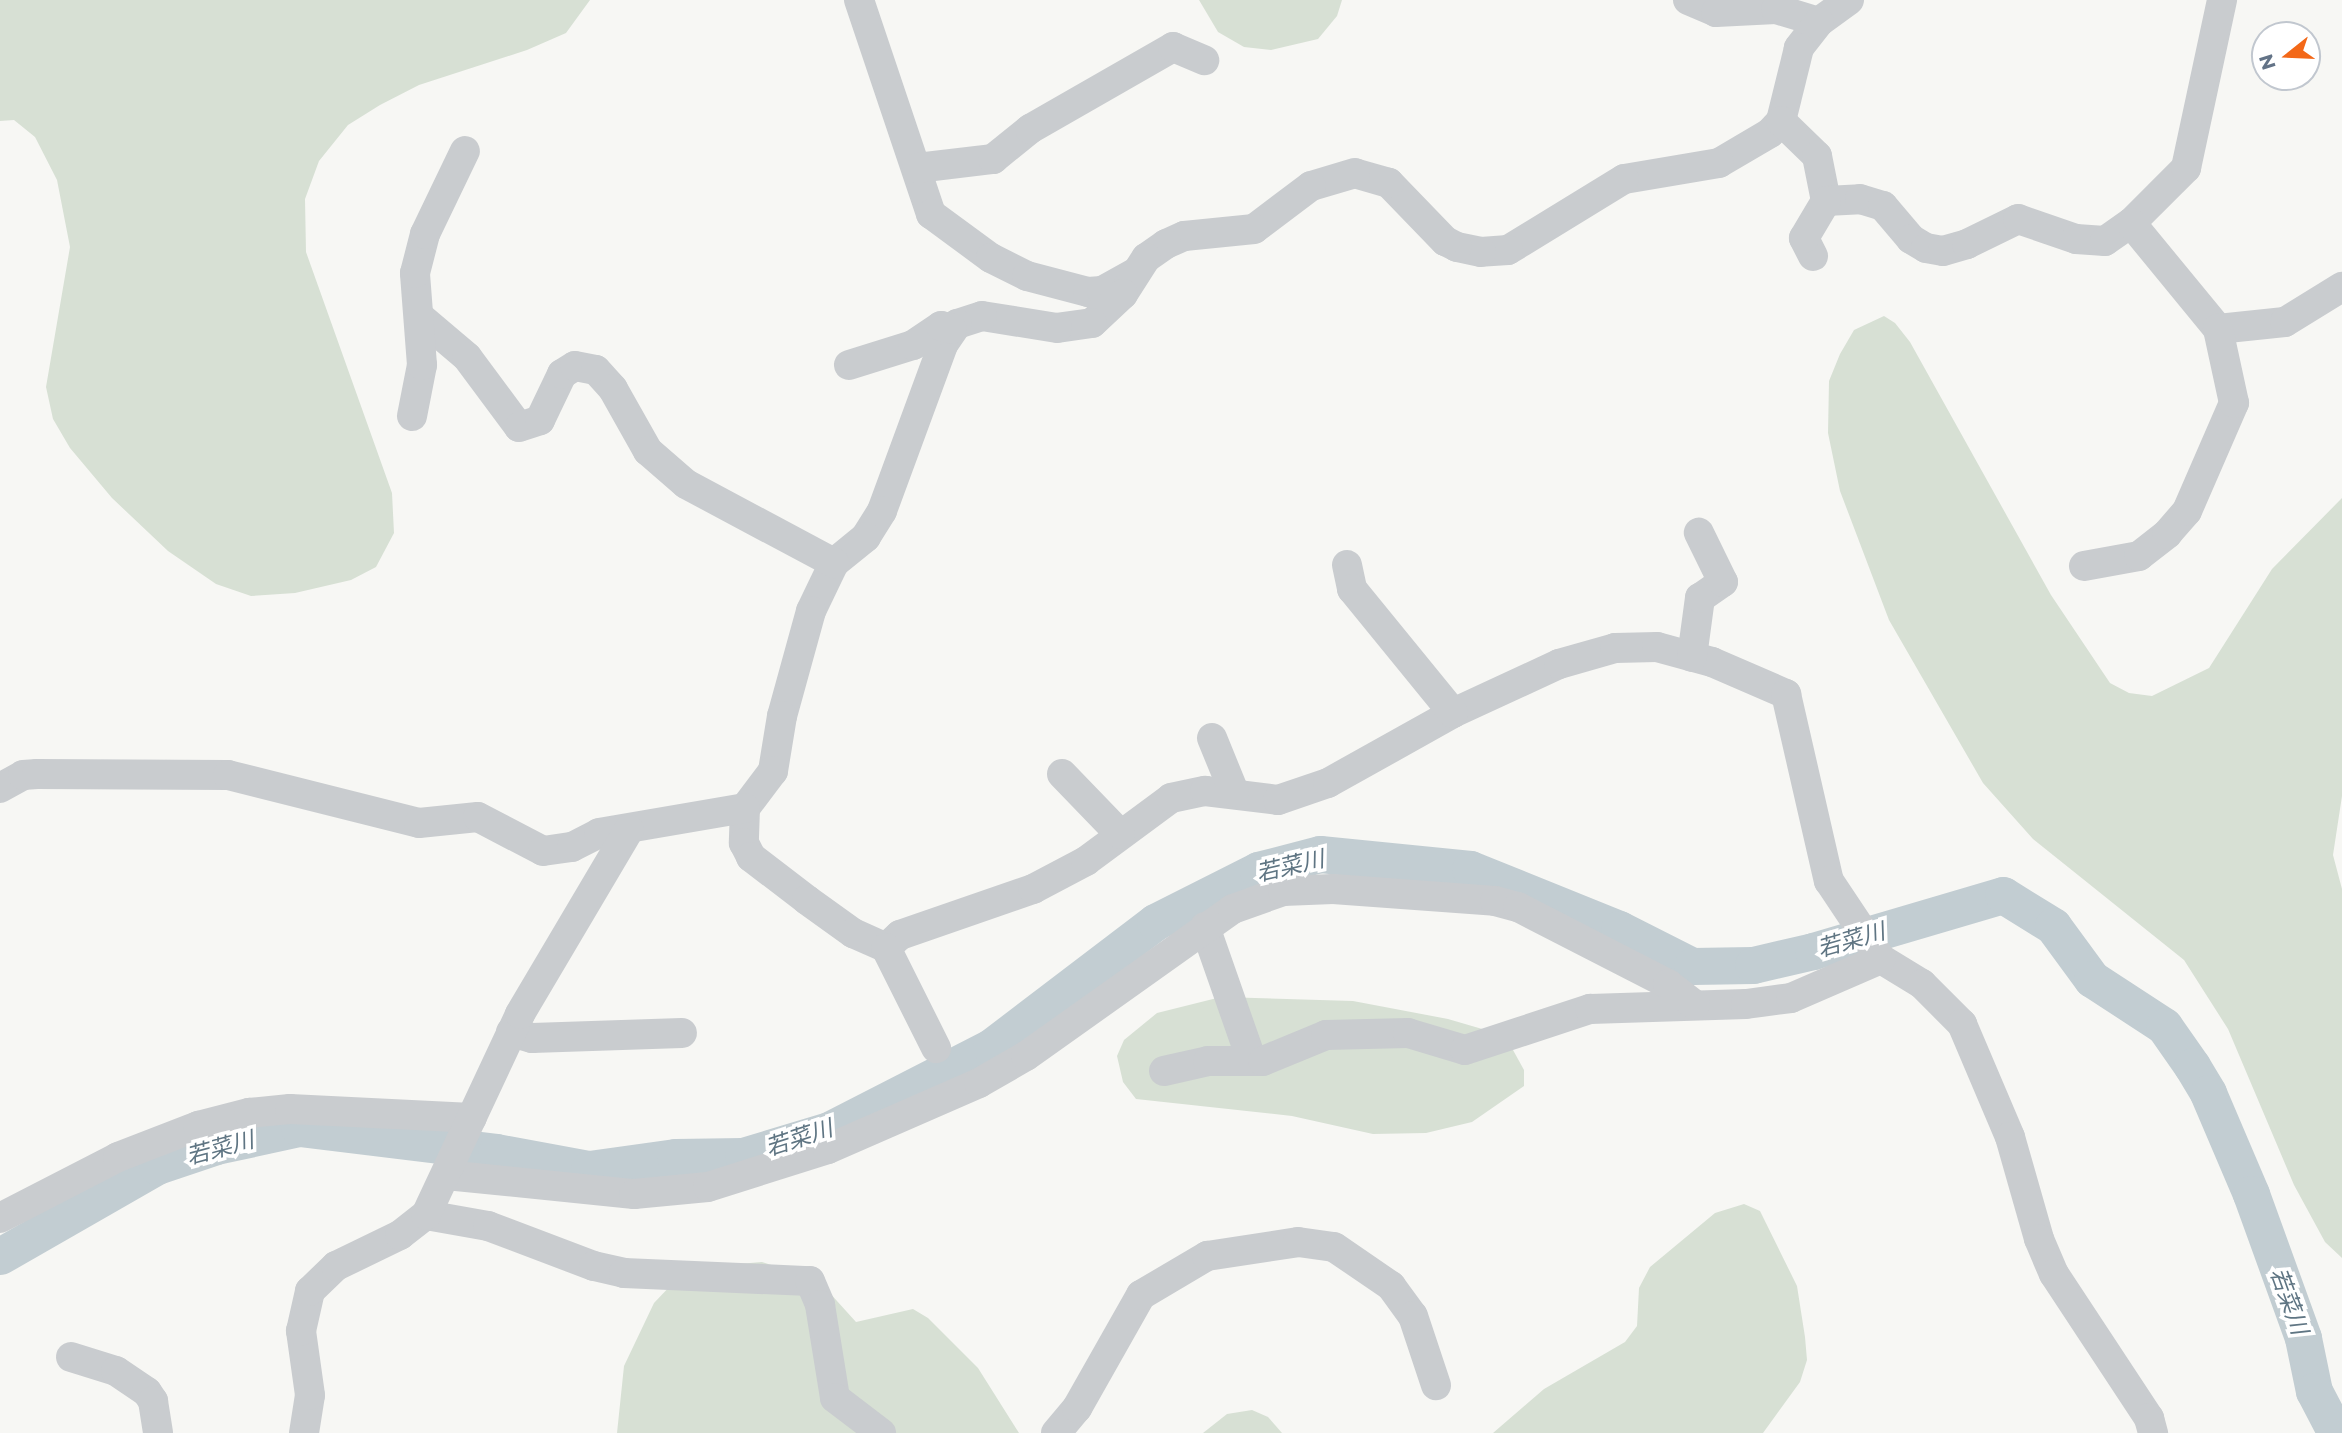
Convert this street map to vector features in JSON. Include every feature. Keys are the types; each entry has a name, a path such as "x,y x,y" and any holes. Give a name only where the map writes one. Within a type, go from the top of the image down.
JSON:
{"street":[{"path":"859,0 931,214 992,258 1027,276 1088,292 1102,291 1134,273"},
{"path":"1688,0 1716,12 1776,9 1819,22"},
{"path":"936,1048 886,948 853,933 751,857 741,826 745,807 773,771 800,646 834,563 876,523 952,328 964,319 982,316 1057,328 1092,323 1123,294 1146,258 1184,236 1254,229 1311,186 1354,173 1389,183 1445,241 1457,247 1481,253 1508,250 1561,221 1612,184 1636,176 1719,163 1781,121 1799,48 1819,22 1849,0"},
{"path":"1826,201 1873,201 1883,206 1918,245 1943,251 2018,219 2076,239 2099,241 2131,223 2186,167 2222,0"},
{"path":"917,168 993,159 1030,129 1173,47 1204,60"},
{"path":"1781,121 1817,156 1826,201 1804,238 1813,257"},
{"path":"412,416 422,365 421,318 415,273 425,234 465,151"},
{"path":"2084,566 2138,556 2167,534 2187,511 2234,403 2218,329 2131,223"},
{"path":"2218,329 2285,322 2342,287"},
{"path":"421,318 467,358 519,427 540,420 562,374 575,366 596,370 613,389 648,452 686,484 834,563"},
{"path":"849,365 913,345 941,326 952,328"},
{"path":"1692,657 1700,598 1723,582 1699,533"},
{"path":"1348,565 1352,589 1453,713"},
{"path":"886,948 900,935 1033,890 1086,860 1171,798 1205,791 1234,792 1278,800 1328,783 1453,713 1559,664 1615,648 1657,647 1692,657 1786,694 1829,881 1878,956 1922,984 1962,1024 2010,1138 2039,1239 2054,1274 2149,1418 2153,1433"},
{"path":"1212,738 1234,792"},
{"path":"0,788 23,775 37,774 228,775 419,823 478,817 542,851 572,847 599,833 629,830 745,807"},
{"path":"1062,775 1120,834"},
{"path":"304,1433 310,1395 301,1331 310,1291 336,1266 400,1235 426,1215 511,1032 629,830"},
{"path":"448,1171 634,1194 708,1187 763,1171 828,1149 978,1083 1077,1022 1233,909 1283,891 1333,889 1494,901 1518,907 1668,984 1695,1005"},
{"path":"1205,927 1252,1061"},
{"path":"1164,1071 1208,1061 1252,1061 1279,1057 1326,1035 1408,1033 1465,1050 1590,1009 1791,998 1878,956"},
{"path":"511,1032 532,1038 682,1033"},
{"path":"0,1218 137,1149 198,1125 249,1113 290,1109 471,1121"},
{"path":"426,1215 488,1226 594,1266 624,1273 810,1281 820,1305 835,1398 881,1433"},
{"path":"1056,1433 1077,1408 1140,1295 1207,1256 1298,1241 1334,1247 1391,1286 1412,1315 1436,1385"},
{"path":"71,1357 116,1371 147,1392 158,1433"}],"shaded area":[{"path":"0,0 590,0 566,33 527,50 419,85 380,105 348,125 319,161 305,199 306,252 392,493 394,533 376,567 351,580 295,593 251,596 216,584 168,551 112,498 70,448 53,419 46,387 70,247 57,180 35,137 14,120 0,121"},
{"path":"1199,0 1342,0 1337,16 1318,39 1271,50 1244,47 1218,32"},
{"path":"1884,316 1895,323 1910,342 2051,595 2110,683 2129,693 2152,696 2209,668 2272,569 2342,498 2342,796 2333,855 2342,889 2342,1258 2325,1242 2294,1185 2228,1029 2184,960 2033,839 1983,783 1889,620 1840,491 1828,433 1829,381 1840,354 1854,330"},
{"path":"1221,997 1353,1001 1448,1019 1489,1031 1513,1050 1524,1070 1524,1086 1472,1122 1426,1133 1373,1134 1292,1116 1136,1099 1123,1082 1117,1056 1124,1040 1157,1013"},
{"path":"1744,1204 1760,1211 1797,1286 1807,1360 1800,1382 1763,1433 1493,1433 1544,1389 1625,1342 1637,1326 1639,1288 1650,1267 1715,1213"},
{"path":"762,1262 818,1280 856,1322 913,1309 928,1318 978,1368 1019,1433 617,1433 624,1366 654,1303 673,1283 714,1266"},
{"path":"1252,1410 1268,1417 1282,1433 1203,1433 1227,1414"}],"waterway":[{"name":"若菜川","path":"0,1256 157,1166 216,1146 299,1128 496,1152 589,1169 675,1157 743,1156 829,1130 991,1047 1155,922 1258,870 1320,854 1470,869 1619,929 1692,966 1753,965 1813,951 2003,895 2053,926 2092,979 2164,1026 2192,1066 2208,1093 2251,1194 2303,1338 2314,1391 2336,1433"}]}
